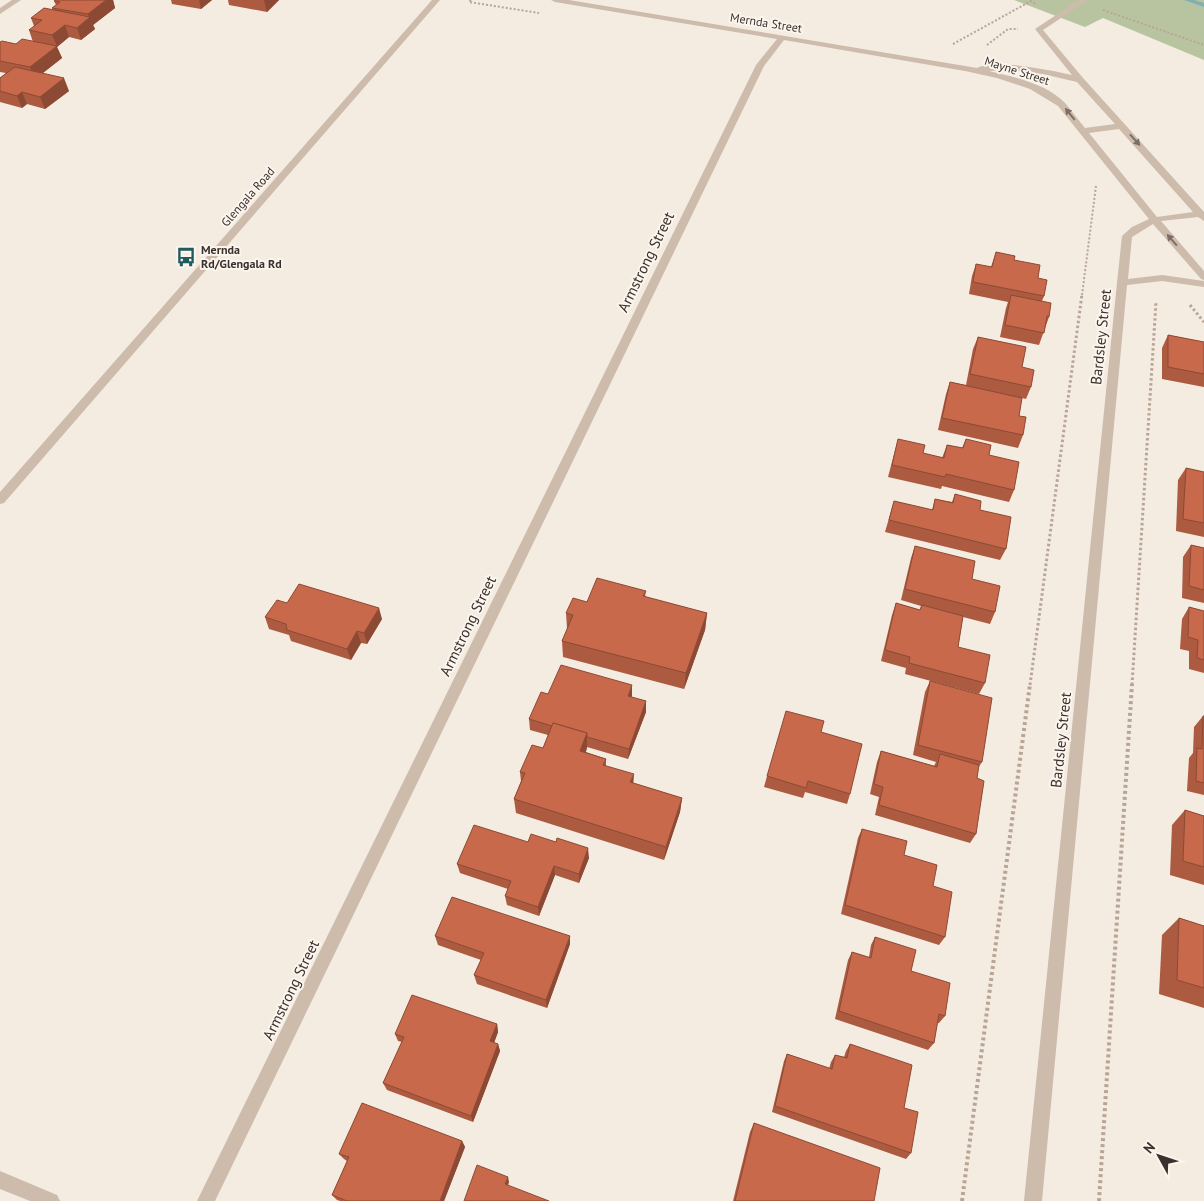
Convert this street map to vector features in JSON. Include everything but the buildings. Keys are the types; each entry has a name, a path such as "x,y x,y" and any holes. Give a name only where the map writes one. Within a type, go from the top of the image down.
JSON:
{"street":[{"path":"0,12 17,0"},
{"name":"Glengala Road","path":"0,500 436,0"},
{"name":"Mernda Street","path":"554,0 974,70"},
{"path":"1039,29 1084,0"},
{"name":"Mayne Street","path":"1039,29 1080,80 1203,216"},
{"name":"Armstrong Street","path":"760,65 765,34"},
{"name":"Armstrong Street","path":"206,1201 760,65 782,37"},
{"name":"Mayne Street","path":"974,70 1008,67 1054,72 1080,80"},
{"name":"Mayne Street","path":"974,70 1048,93 1061,104 1154,219 1204,277"},
{"path":"1083,131 1122,126"},
{"name":"Bardsley Street","path":"1033,1201 1127,236 1137,226 1154,219 1203,216"},
{"name":"Bardsley Street","path":"1122,282 1162,278 1204,284"},
{"path":"0,1180 51,1201"}],"path":[{"path":"1106,12 1204,45"},
{"path":"974,70 976,54 1008,29 1039,29"},
{"path":"962,1201 1096,186 1090,178"},
{"path":"1099,1201 1156,295"},
{"path":"1186,300 1204,322"}],"green space":[{"path":"1014,0 1204,0 1204,60 1103,18 1085,27"}],"waterway":[{"path":"1187,0 1204,5"}],"place":[{"name":"Mernda Rd/Glengala Rd","path":"186,257"}]}
